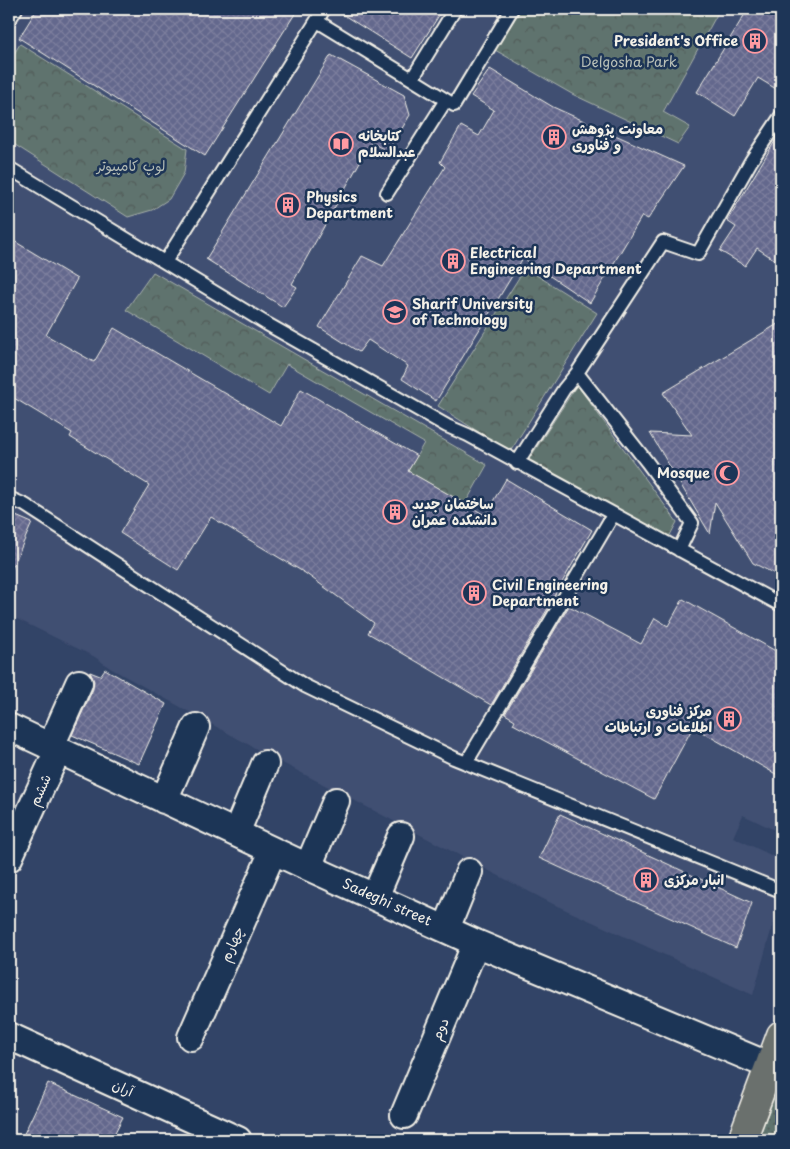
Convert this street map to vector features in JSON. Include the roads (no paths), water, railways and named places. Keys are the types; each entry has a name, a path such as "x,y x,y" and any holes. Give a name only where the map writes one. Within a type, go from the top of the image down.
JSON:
{"main road":[{"path":"742,1140 781,1035"}],"street":[{"name":"ششم","path":"9,858 79,683"},
{"name":"Sadeghi street","path":"9,727 308,867 446,929 770,1066"},
{"path":"164,800 196,727"},
{"path":"236,833 266,764"},
{"path":"308,867 336,801"},
{"path":"375,897 401,836"},
{"name":"چهارم","path":"191,1037 273,850"},
{"path":"446,929 469,872"},
{"name":"دوم","path":"404,1115 476,942"},
{"name":"آران","path":"9,1036 238,1140"}],"lane":[{"path":"9,20 16,9"},
{"path":"165,262 324,9"},
{"path":"412,79 455,9"},
{"path":"317,21 454,105 512,9"},
{"path":"387,193 446,100"},
{"path":"517,463 564,389 577,373 663,242 698,254 751,161 781,116"},
{"path":"9,168 267,324 448,426 781,605"},
{"path":"577,373 648,462 692,522 678,550"},
{"path":"9,498 25,505 304,686 454,758 781,891"},
{"path":"466,763 613,515"}],"place":[{"name":"President's Office","path":"755,41"},
{"name":"معاونت پژوهش و فناوری","path":"554,137"},
{"name":"کتابخانه عبدالسلام","path":"341,144"},
{"name":"Physics Department","path":"288,205"},
{"name":"Electrical Engineering Department","path":"453,261"},
{"name":"Sharif University of Technology","path":"395,312"},
{"name":"Mosque","path":"727,473"},
{"name":"ساختمان جدید دانشکده عمران","path":"395,512"},
{"name":"Civil Engineering Department","path":"474,593"},
{"name":"مرکز فناوری اطلاعات و ارتباطات","path":"729,719"},
{"name":"انبار مرکزی","path":"646,880"}],"park label":[{"name":"Delgosha Park","path":"629,62"},
{"name":"لوپ کامپیوتر","path":"131,166"}]}
